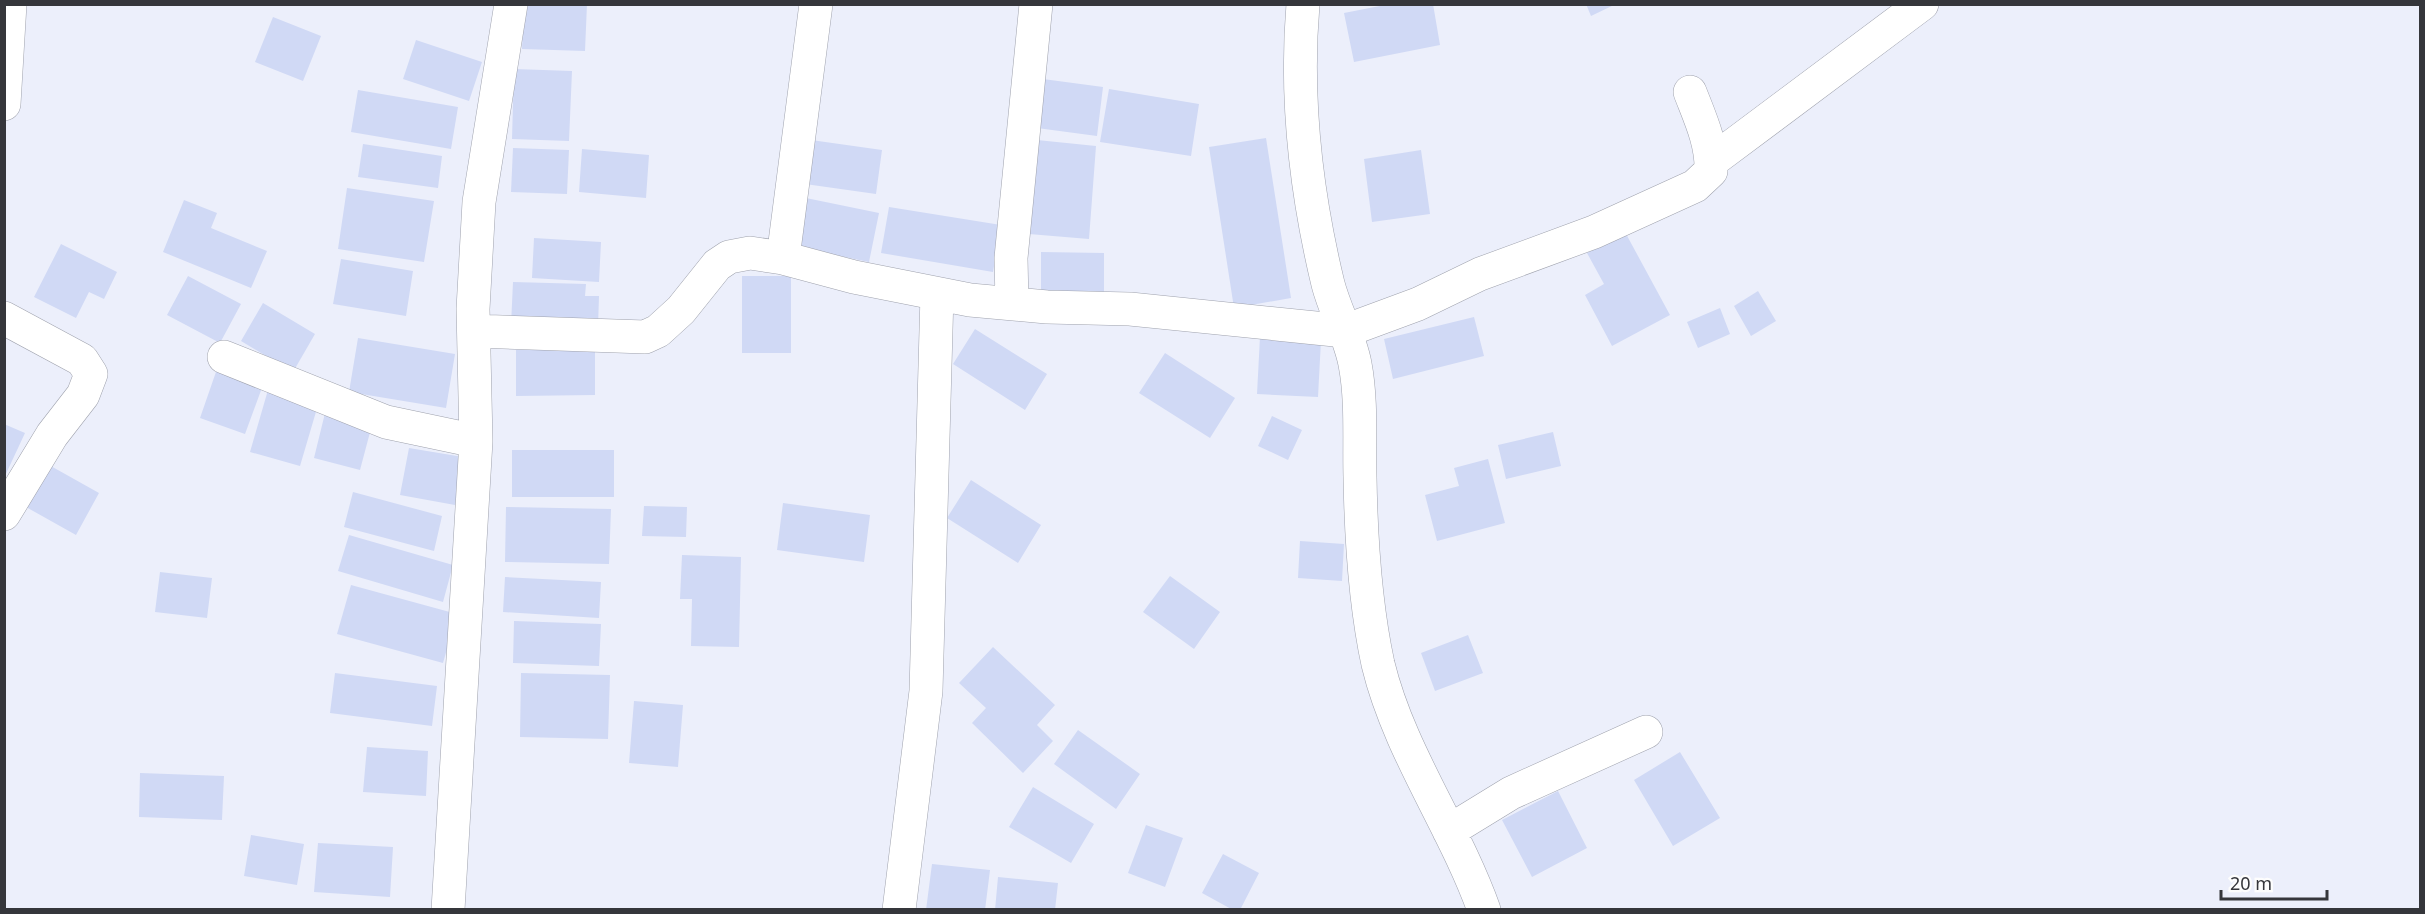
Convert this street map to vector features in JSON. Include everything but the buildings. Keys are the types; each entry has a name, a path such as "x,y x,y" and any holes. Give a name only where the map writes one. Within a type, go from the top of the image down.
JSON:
{"street":[{"path":"4,104 10,4"},
{"path":"783,258 816,4"},
{"path":"1012,303 1011,258 1036,4"},
{"path":"1303,4 1301,47 1304,152 1314,217 1329,287 1345,331 1358,383 1363,524 1376,652 1383,682 1395,714 1473,879 1484,909"},
{"path":"1712,161 1922,4"},
{"path":"448,909 476,441 474,330 479,202 504,5"},
{"path":"474,330 645,337 658,331 681,309 717,265 729,257 750,253 783,258 854,277 936,294 1012,303 1141,310 1345,331 1418,304 1480,274 1594,232 1695,186 1712,171 1712,161 1711,148 1690,92"},
{"path":"898,909 926,691 936,294"},
{"path":"4,318 82,360 91,374 83,395 52,435 4,514"},
{"path":"224,357 386,422 476,441"},
{"path":"1449,831 1511,793 1646,732"}]}
